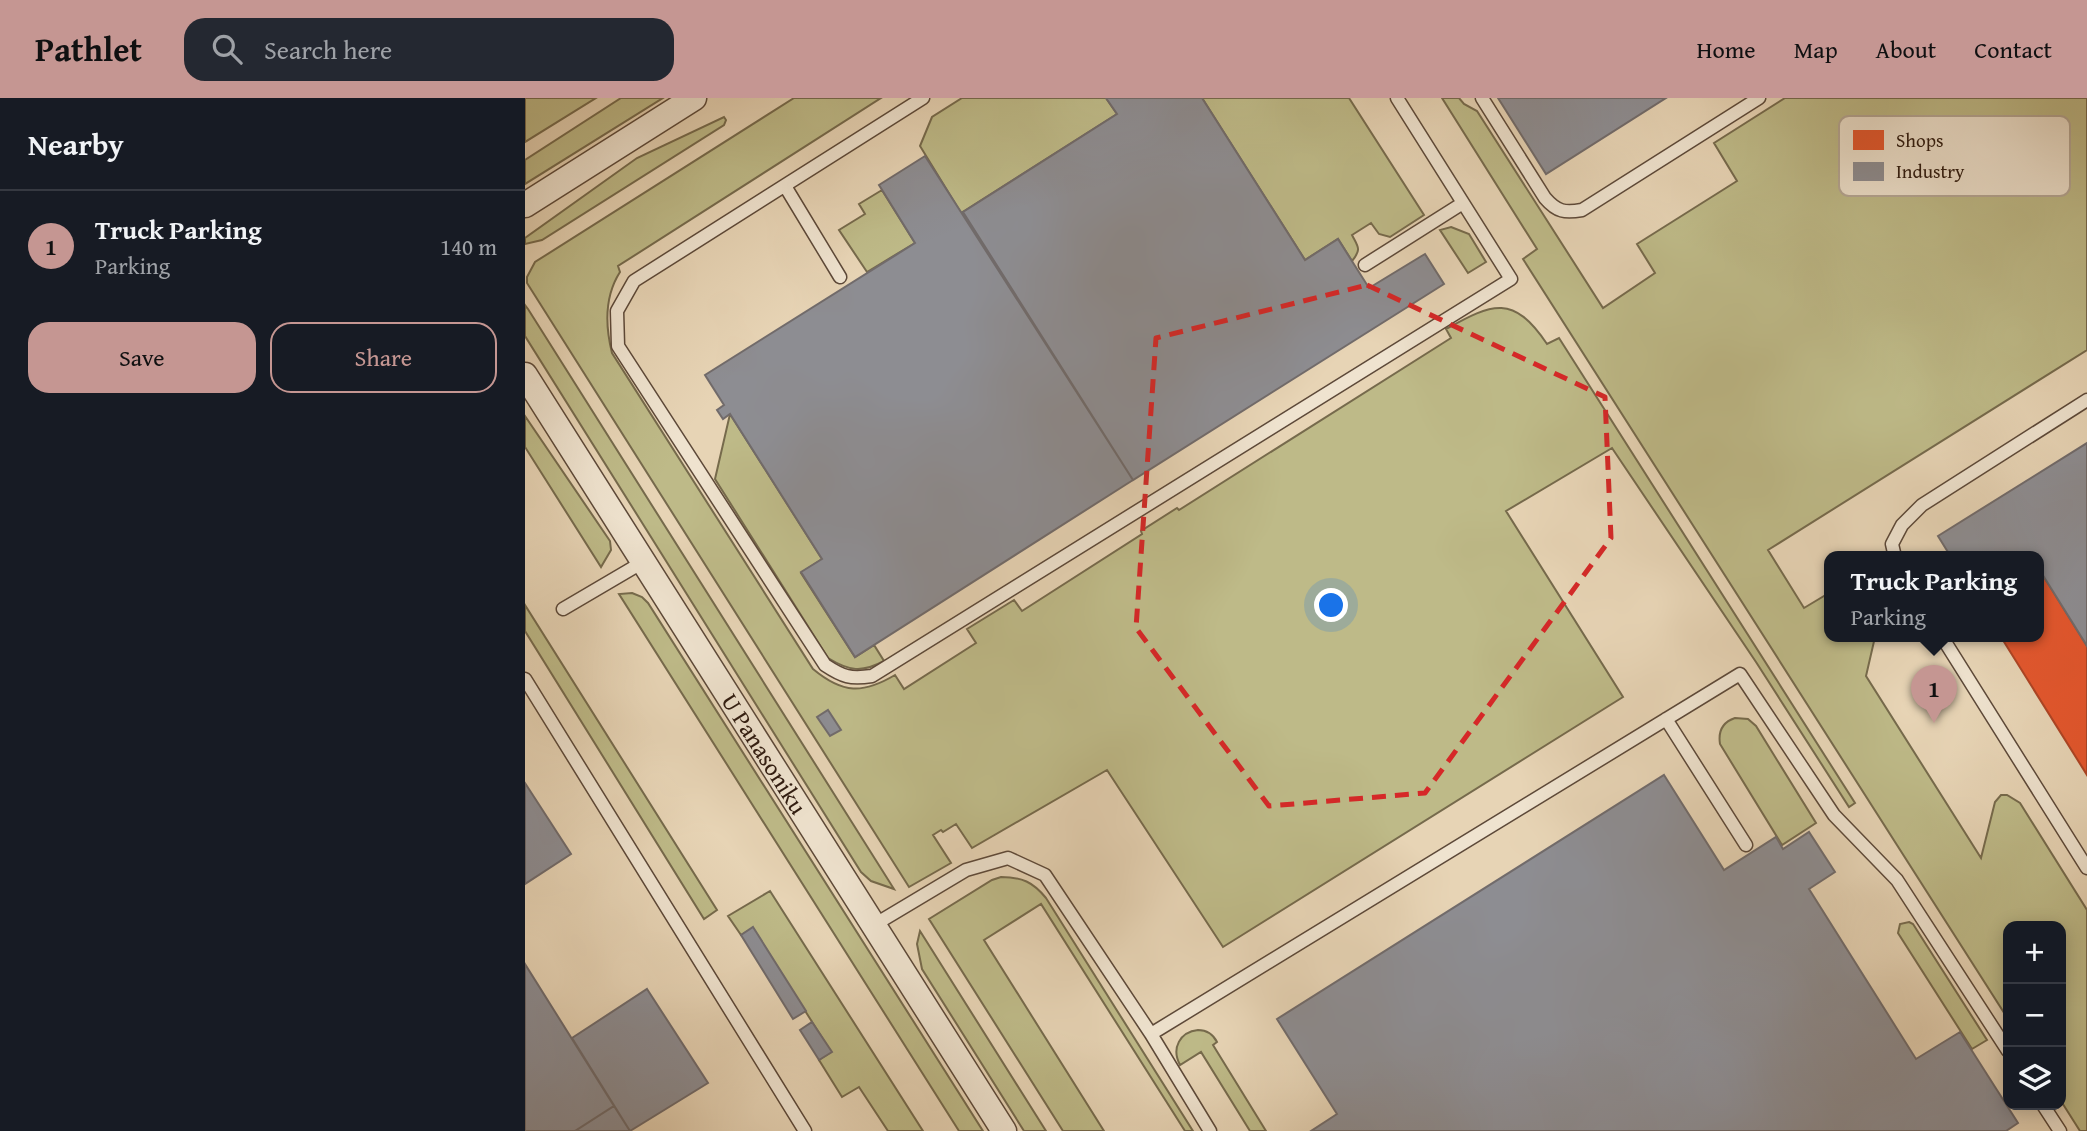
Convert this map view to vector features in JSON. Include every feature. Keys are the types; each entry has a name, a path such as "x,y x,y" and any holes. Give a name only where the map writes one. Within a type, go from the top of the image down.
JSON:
{"street":[{"path":"525,205 694,98"},
{"name":"U Panasoniku","path":"525,375 1004,1131"}],"lane":[{"path":"923,98 634,281 617,311 618,346 825,665 839,674 853,678 872,676 1511,279 1397,98"},
{"path":"1482,98 1545,198 1554,209 1566,213 1582,210 1759,98"},
{"path":"785,186 840,277"},
{"path":"1365,265 1463,203"},
{"path":"1894,551 1892,544 1902,526 1922,505 2087,400"},
{"path":"563,609 643,562"},
{"path":"1945,642 2087,868"},
{"path":"1151,1034 1740,674 1834,815 1897,880 2005,1047"},
{"path":"525,679 804,1131"},
{"path":"1666,719 1746,845"},
{"path":"874,926 966,870 1008,858 1045,875 1151,1034 1210,1131"},
{"path":"2046,1110 2060,1131"}],"highlighted area":[{"path":"1367,285 1605,397 1611,538 1425,793 1269,806 1136,628 1156,338"}],"shaded area":[{"path":"525,98 596,98 525,142"},
{"path":"621,98 663,98 525,184 525,160"},
{"path":"794,98 881,98 618,266 620,272 611,291 607,322 612,353 813,669 824,677 844,687 863,688 895,675 904,689 976,643 967,629 1014,600 1022,611 1142,534 1141,531 1177,508 1179,510 1451,338 1446,329 1477,313 1501,308 1512,310 1523,317 1547,344 1559,338 1855,803 1849,807 1756,662 1612,448 1506,511 1623,697 1223,947 1107,770 972,848 956,824 943,832 941,830 933,835 951,863 909,887 527,283 527,277 535,262"},
{"path":"962,98 1106,98 1117,114 961,213 920,146 932,117"},
{"path":"1202,98 1349,98 1424,215 1390,237 1379,234 1371,223 1352,235 1358,248 1352,261 1338,239 1305,260"},
{"path":"1442,98 1459,98 1477,111 1603,308 1655,273 1637,244 1737,181 1714,143 1785,98 2087,98 2087,350 1768,550 1804,608 1824,596 1824,642 1874,642 1866,676 1981,858 1995,802 2001,795 2007,795 2020,803 2087,910 2087,1131 2080,1131 2066,1109 2066,921 2003,921 2003,1011 1523,259 1537,249"},
{"path":"724,117 724,125 542,240 525,244 525,238 637,158"},
{"path":"882,190 915,243 867,272 839,230 865,214 859,204"},
{"path":"1451,227 1469,234 1486,262 1468,273 1440,230"},
{"path":"525,305 894,889 871,881 861,872 525,336"},
{"path":"730,414 822,559 801,573 855,657 874,645 884,661 856,669 828,658 715,479"},
{"path":"525,416 610,541 611,550 601,567 525,447"},
{"path":"632,593 648,603 983,1131 959,1131 619,594"},
{"path":"525,605 717,910 704,919 525,631"},
{"path":"1735,718 1748,719 1756,726 1816,823 1782,845 1720,744 1722,728"},
{"path":"1001,877 1027,882 1046,898 1193,1131 1185,1131 1041,904 984,940 1104,1131 1063,1131 929,919"},
{"path":"770,891 923,1131 888,1131 859,1087 842,1097 819,1060 831,1052 753,928 741,935 728,916"},
{"path":"1900,924 1913,924 1987,1040 1972,1049 1898,933"},
{"path":"920,931 1046,1131 1024,1131 922,969 917,944"},
{"path":"1198,1030 1207,1032 1215,1039 1217,1042 1213,1045 1266,1131 1250,1131 1201,1052 1180,1065 1176,1053 1179,1042 1186,1034"}],"building: Shops":[{"path":"2044,577 2087,646 2087,775 2004,642 2044,642"}],"building: Industry":[{"path":"1106,98 1202,98 1305,260 1338,239 1369,288 1425,254 1444,284 1133,480 963,212 1117,114"},
{"path":"1498,98 1666,98 1546,174"},
{"path":"925,156 1133,480 855,657 801,572 822,559 730,414 723,419 717,410 724,405 705,375 915,243 879,185"},
{"path":"2087,443 2087,646 2044,577 2044,551 1947,551 1938,536"},
{"path":"828,710 841,730 830,736 817,717"},
{"path":"1664,775 1724,870 1776,837 1783,849 1809,832 1835,872 1809,889 1916,1059 1960,1032 2003,1099 2003,1110 2010,1110 2018,1123 2006,1131 1311,1131 1337,1114 1277,1019"},
{"path":"525,783 571,854 525,884"},
{"path":"753,927 806,1011 793,1019 741,935"},
{"path":"525,964 614,1106 575,1131 525,1131"},
{"path":"647,989 708,1083 630,1131 572,1038"},
{"path":"812,1022 832,1052 819,1060 800,1030"},
{"path":"614,1106 630,1131 575,1131"}],"place":[{"name":"Truck Parking","path":"1934,723"}]}
